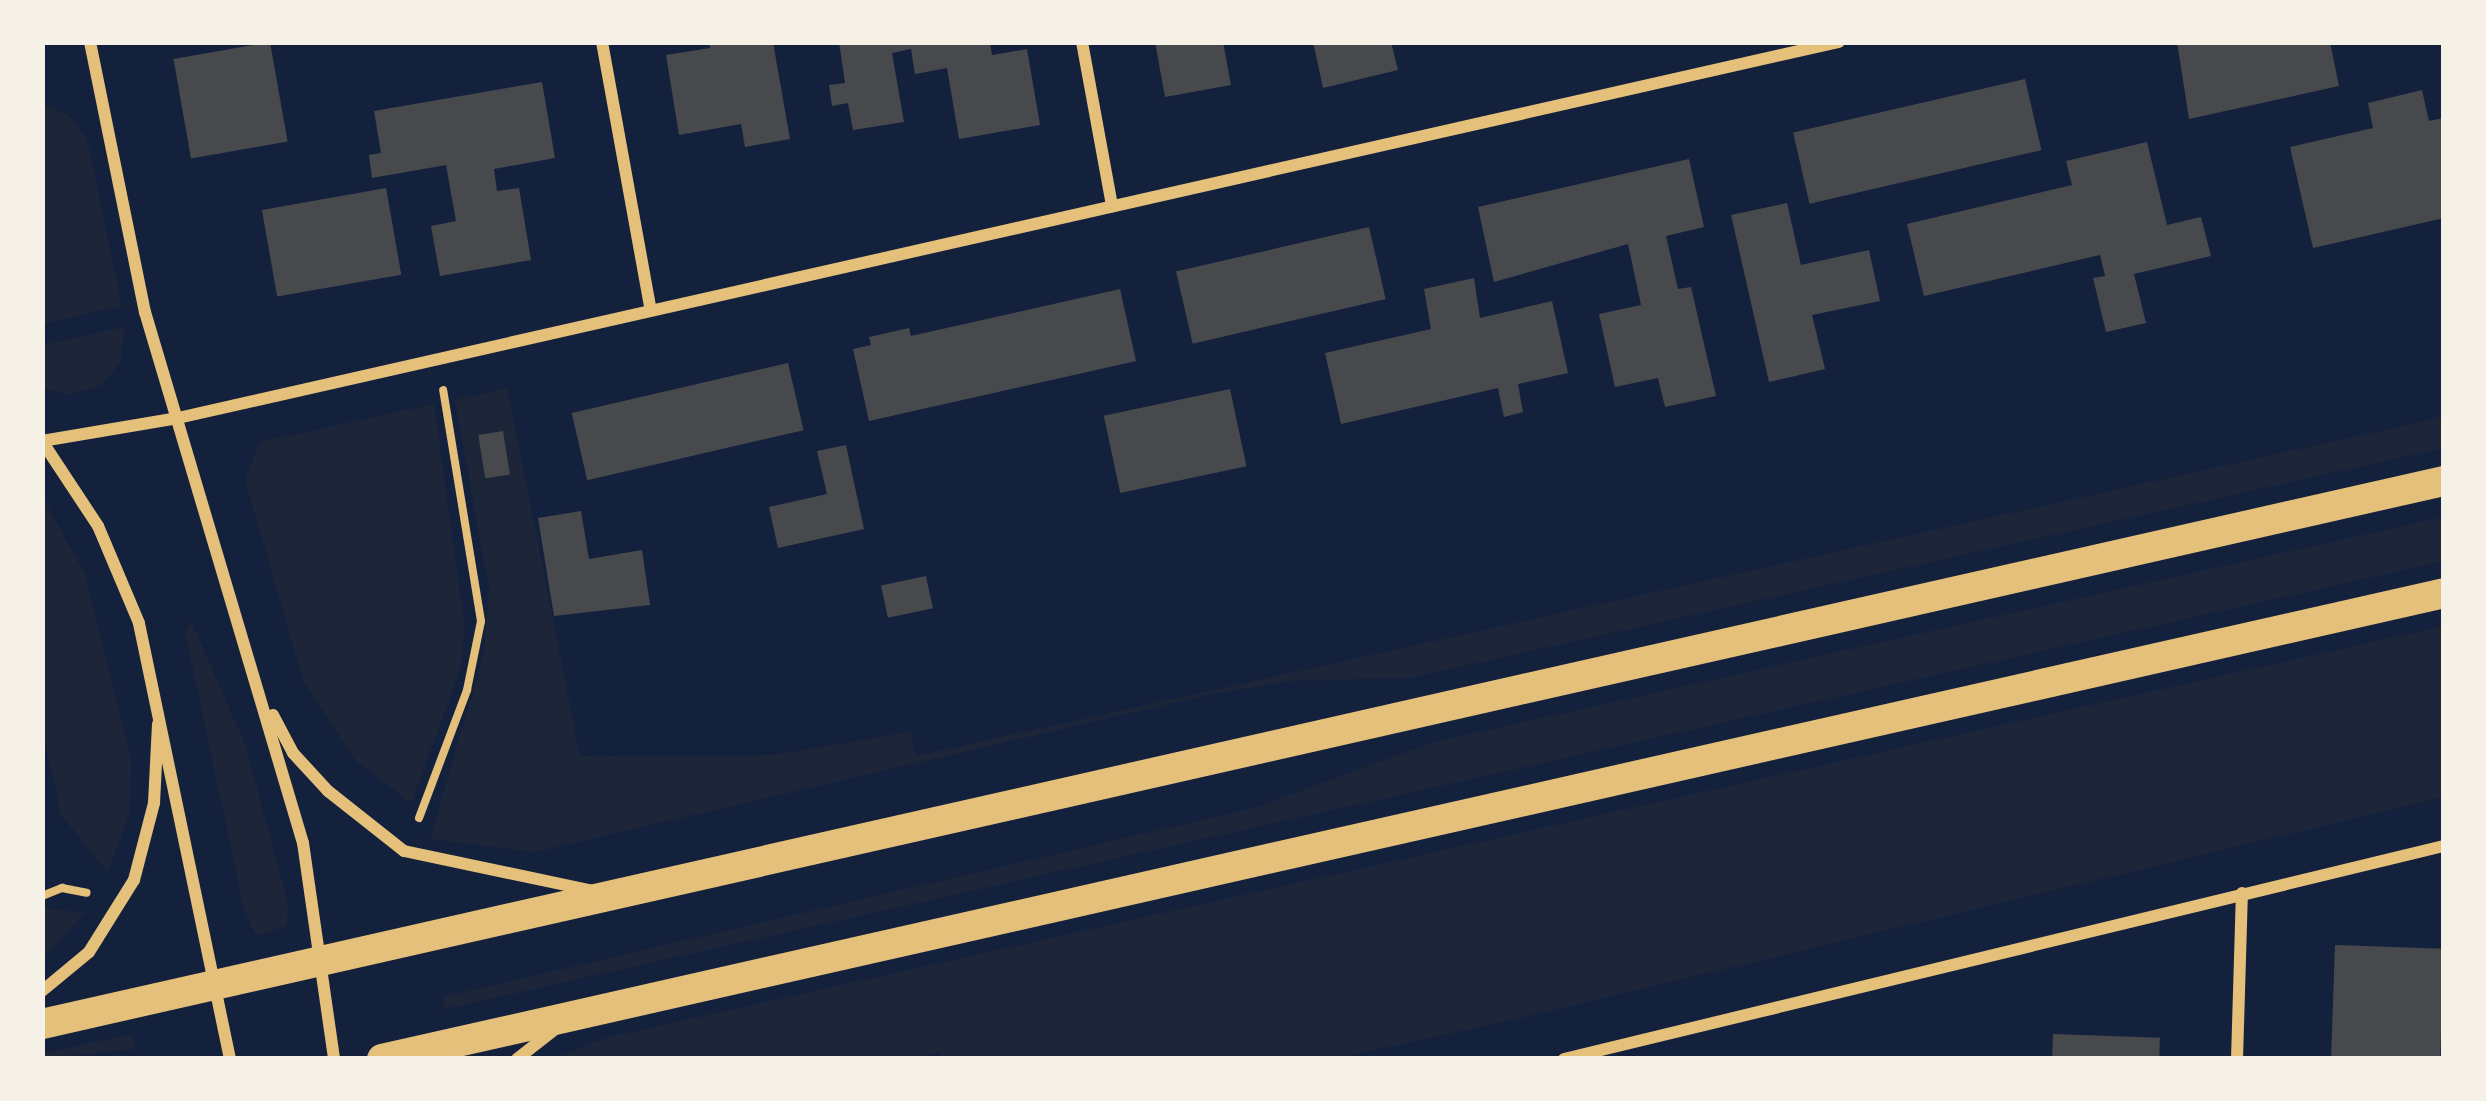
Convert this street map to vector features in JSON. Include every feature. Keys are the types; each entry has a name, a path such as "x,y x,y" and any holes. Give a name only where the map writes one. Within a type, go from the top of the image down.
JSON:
{"main road":[{"path":"42,1024 2444,481"},
{"path":"382,1059 2444,593"}],"street":[{"path":"90,42 145,312 303,843 334,1059"},
{"path":"602,42 651,310"},
{"path":"1082,42 1112,206"},
{"path":"1765,42 1768,58"},
{"path":"230,1059 158,698 128,592 98,526 42,441 178,418 1839,42"},
{"path":"260,690 304,766 404,851 607,895"},
{"path":"42,991 89,952 134,880 154,803 158,698"},
{"path":"1564,1059 1609,1054 2444,846"},
{"path":"2237,1059 2242,893"},
{"path":"517,1059 576,1014"}],"path":[{"path":"404,851 467,690 481,621 437,359"}],"shaded area":[{"path":"42,104 68,115 87,139 122,306 42,324"},
{"path":"124,327 121,361 102,385 69,395 42,387 42,345"},
{"path":"507,388 580,756 774,755 910,732 916,756 2444,417 2444,448 1409,678 1291,681 1212,694 535,852 430,839 484,653 489,589 455,400"},
{"path":"434,404 465,628 460,671 411,803 355,760 304,683 245,480 260,442"},
{"path":"42,496 85,574 131,757 130,811 108,872 61,815 42,727"},
{"path":"2444,517 2444,561 444,1009 442,997 1254,808 1434,742"},
{"path":"191,621 245,744 288,903 287,926 256,936 244,909 185,632"},
{"path":"2444,626 2444,797 1516,1019 1334,1059 941,1059 939,1052 909,1059 554,1059 605,1038"},
{"path":"42,908 85,913 42,958"},
{"path":"132,1034 135,1049 42,1059 42,1053"}],"building":[{"path":"270,42 288,141 191,158 173,59"},
{"path":"709,42 773,42 790,139 745,147 741,124 679,135 666,55 710,48"},
{"path":"839,42 990,42 992,55 1027,49 1040,125 959,139 947,68 915,74 911,49 892,53 904,122 853,130 848,103 832,106 829,85 845,83"},
{"path":"1155,42 1223,42 1231,85 1165,97"},
{"path":"1313,42 1391,42 1398,70 1323,88"},
{"path":"2177,42 2330,42 2339,86 2189,119"},
{"path":"2025,79 2041,150 1810,204 1793,133"},
{"path":"542,82 555,158 494,169 497,191 519,188 531,260 440,276 431,226 456,221 446,165 372,178 369,155 381,153 374,111"},
{"path":"2422,90 2429,121 2444,118 2444,218 2313,248 2290,147 2373,128 2368,103"},
{"path":"2147,142 2167,225 2201,217 2211,256 2134,274 2146,323 2106,332 2093,278 2105,276 2100,255 1924,296 1907,224 2072,185 2066,161"},
{"path":"1689,159 1704,227 1666,236 1678,289 1691,287 1716,396 1665,407 1658,378 1615,387 1599,314 1641,305 1628,244 1494,282 1478,207"},
{"path":"386,188 401,275 277,297 262,210"},
{"path":"1787,203 1801,265 1869,250 1880,301 1812,315 1825,369 1769,382 1731,215"},
{"path":"1369,227 1386,299 1193,344 1176,272"},
{"path":"1474,278 1480,318 1552,301 1568,373 1518,384 1523,412 1504,417 1498,388 1341,424 1325,353 1431,329 1424,289"},
{"path":"1120,289 1136,361 869,421 853,349 871,345 869,337 909,328 911,336"},
{"path":"788,363 804,430 587,480 572,413"},
{"path":"1230,389 1246,466 1120,493 1104,416"},
{"path":"503,431 510,474 485,478 478,435"},
{"path":"846,445 864,529 778,548 769,507 827,494 817,451"},
{"path":"581,511 589,559 642,550 650,605 554,616 538,518"},
{"path":"926,576 933,608 888,618 881,586"},
{"path":"2335,945 2444,949 2440,1059 2331,1059"},
{"path":"2053,1034 2160,1038 2159,1059 2052,1059"}]}
